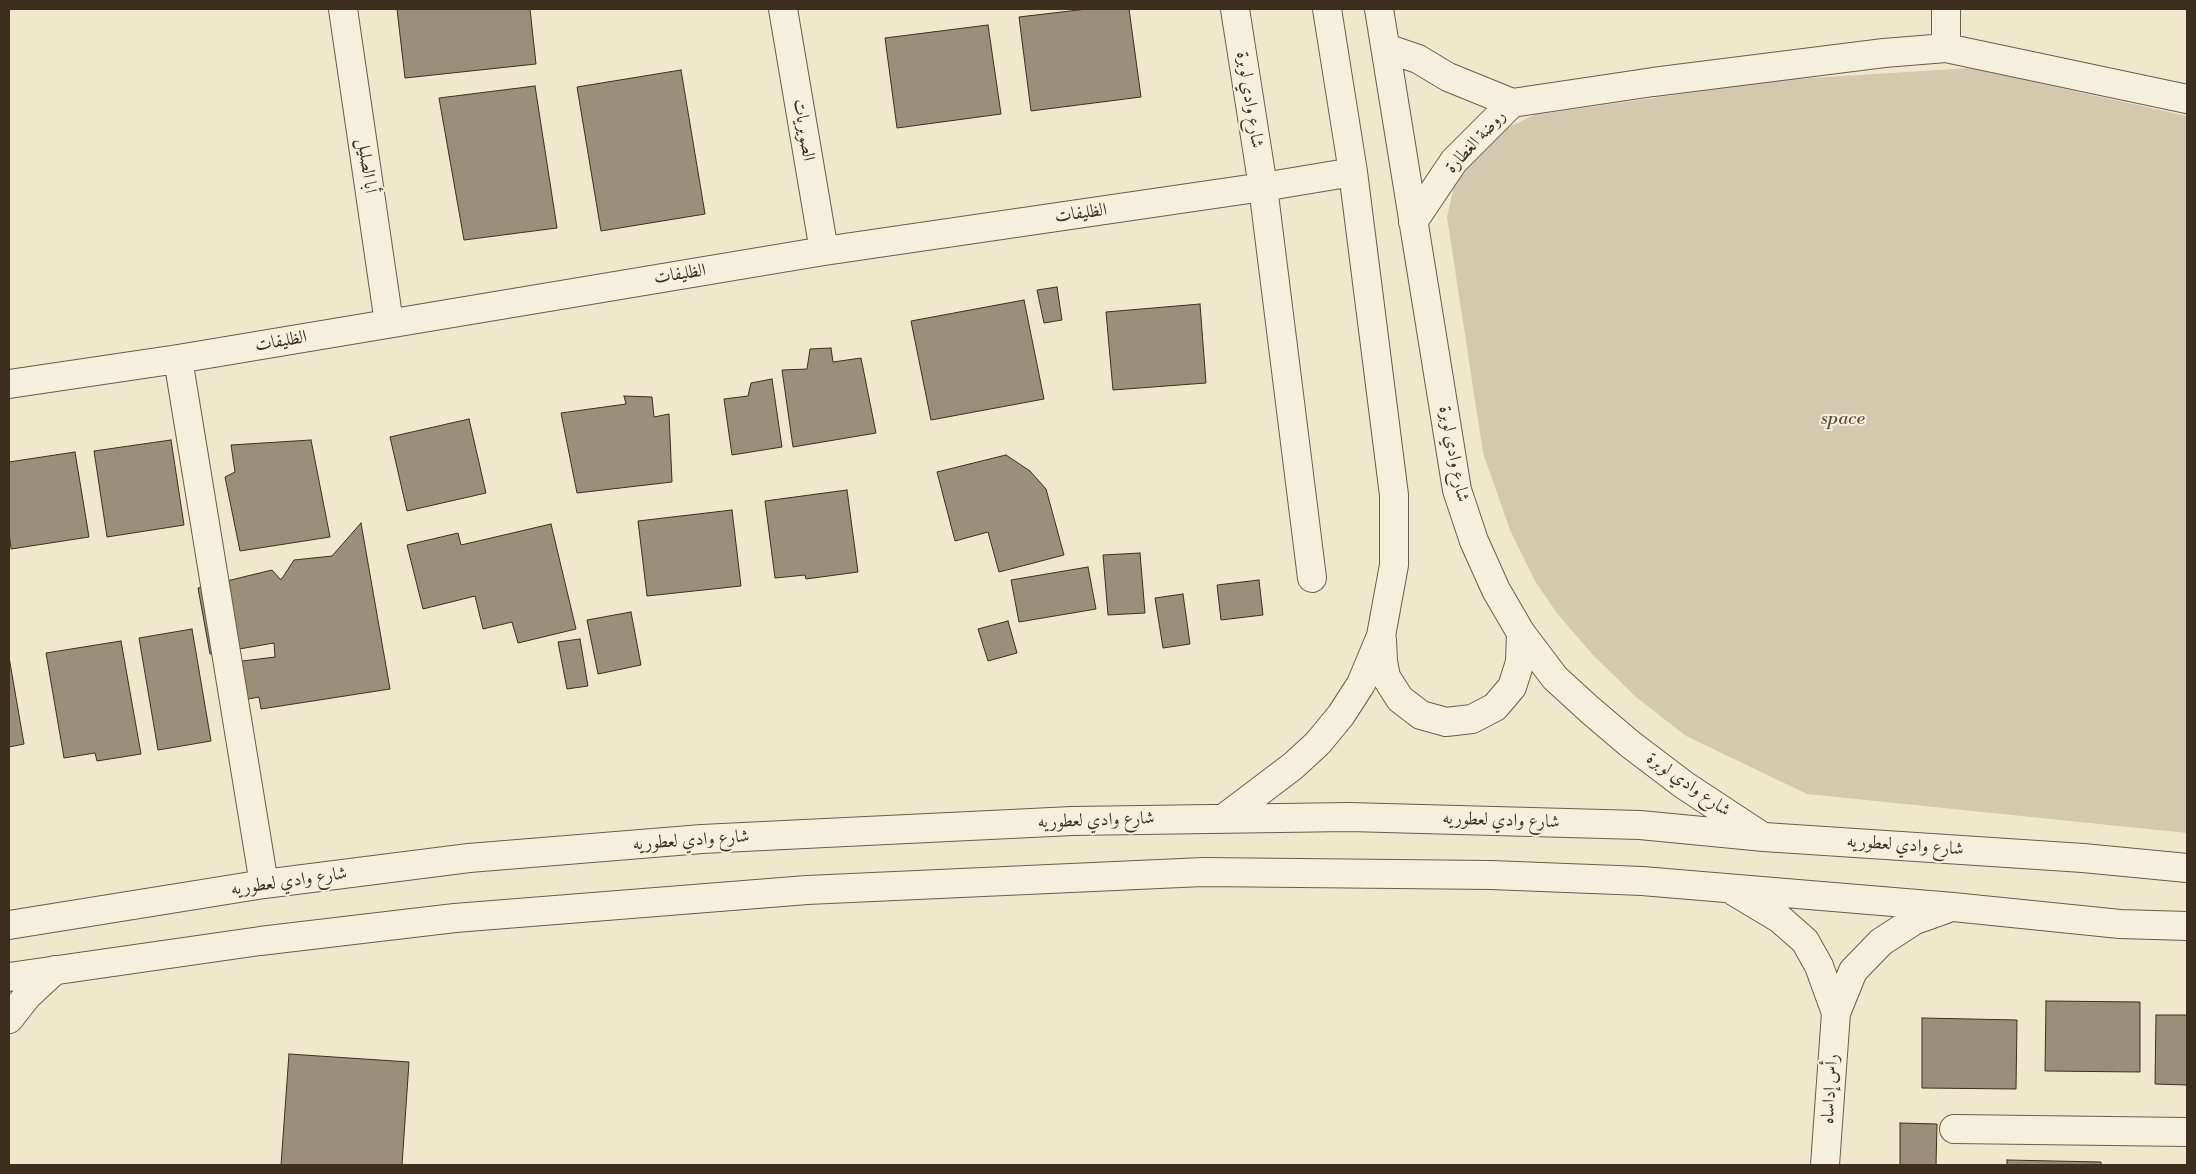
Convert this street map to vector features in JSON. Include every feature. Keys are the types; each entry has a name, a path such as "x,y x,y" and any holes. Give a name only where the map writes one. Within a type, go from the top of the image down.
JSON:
{"street":[{"name":"أبا الصليل","path":"343,9 389,323"},
{"name":"الصويريات","path":"783,9 824,251"},
{"name":"شارع وادي لوبرة","path":"1235,9 1263,187 1312,578"},
{"path":"1223,819 1270,785 1318,743 1341,715 1361,684 1381,636 1394,565 1394,495 1353,172 1327,9"},
{"name":"شارع وادي لوبرة","path":"1379,9 1457,490 1474,541 1496,590 1521,633 1555,678 1630,744 1684,785 1764,837"},
{"path":"1946,9 1946,48"},
{"name":"روضة الغطارة","path":"1386,48 1418,59 1448,77 1512,103 1454,161 1413,222"},
{"path":"1512,103 1702,76 1884,53 1946,48 2187,99"},
{"name":"الظليفات","path":"9,384 178,359 824,251 1263,187 1353,172"},
{"path":"178,359 264,884"},
{"path":"1381,636 1382,662 1386,677 1400,699 1420,715 1446,722 1472,719 1495,706 1512,686 1520,662 1521,633"},
{"name":"شارع وادي لعطوريه","path":"9,925 264,884 469,858 702,839 1062,822 1349,817 1481,819 1640,825 1764,837 2083,858 2187,868"},
{"path":"9,977 260,941 455,918 806,890 1203,872 1491,875 1642,881 1954,907 2120,924 2187,926"},
{"name":"رأس إداساه","path":"1729,888 1780,919 1805,941 1819,966 1836,1013"},
{"name":"رأس إداساه","path":"1825,1165 1836,1013 1853,971 1881,942 1915,920 1954,907"},
{"path":"9,1019 28,996 55,970"},
{"path":"1954,1129 2187,1132"}],"green space":[{"name":"space","path":"1970,68 2187,116 2187,833 1807,794 1686,736 1636,697 1592,654 1556,612 1535,581 1510,530 1483,453 1447,217 1454,186 1473,159 1499,132 1534,115 1779,80"}],"building":[{"path":"397,9 530,9 536,64 405,78"},
{"path":"1087,9 1129,9 1141,97 1031,111 1019,17"},
{"path":"988,25 1001,114 897,128 885,38"},
{"path":"681,70 705,214 601,231 577,87"},
{"path":"535,86 557,228 464,240 439,98"},
{"path":"1057,287 1062,320 1044,323 1037,290"},
{"path":"1024,300 1044,399 931,420 911,321"},
{"path":"1200,304 1206,383 1113,390 1106,312"},
{"path":"831,348 833,362 861,358 876,433 793,447 782,370 807,369 810,349"},
{"path":"772,379 782,447 732,455 724,399 748,396 751,383"},
{"path":"624,396 652,397 654,417 669,414 672,482 577,493 561,413 626,404"},
{"path":"469,419 486,493 407,511 390,437"},
{"path":"171,440 184,525 107,537 94,451"},
{"path":"311,440 330,537 240,551 225,477 235,472 231,445"},
{"path":"75,452 89,537 11,549 9,532 9,462"},
{"path":"1006,455 1030,471 1046,489 1064,555 999,572 988,532 955,541 937,472"},
{"path":"847,490 858,572 806,579 805,575 775,578 765,501"},
{"path":"732,510 741,586 647,596 638,521"},
{"path":"361,523 390,689 261,709 259,697 227,703 218,664 275,657 274,643 210,654 198,588 272,570 281,580 294,560 332,556"},
{"path":"551,524 576,629 518,643 512,622 483,629 475,596 423,609 407,545 458,533 461,545"},
{"path":"1140,553 1145,613 1108,615 1103,555"},
{"path":"1088,567 1096,609 1019,622 1011,580"},
{"path":"1259,580 1263,615 1221,620 1217,585"},
{"path":"1183,594 1190,644 1163,648 1155,598"},
{"path":"631,612 641,665 598,674 587,620"},
{"path":"1008,621 1017,653 988,661 978,629"},
{"path":"192,629 211,741 158,750 139,638"},
{"path":"580,639 588,686 567,689 558,642"},
{"path":"121,641 141,754 97,761 95,753 64,758 46,653"},
{"path":"9,657 24,744 9,747"},
{"path":"2046,1001 2140,1002 2140,1072 2045,1071"},
{"path":"2156,1015 2187,1015 2187,1085 2155,1084"},
{"path":"1922,1018 2017,1020 2016,1089 1922,1088"},
{"path":"289,1054 409,1062 402,1165 281,1165"},
{"path":"1900,1123 1937,1124 1936,1165 1900,1165"},
{"path":"2007,1160 2101,1162 2101,1165 2007,1165"}]}
